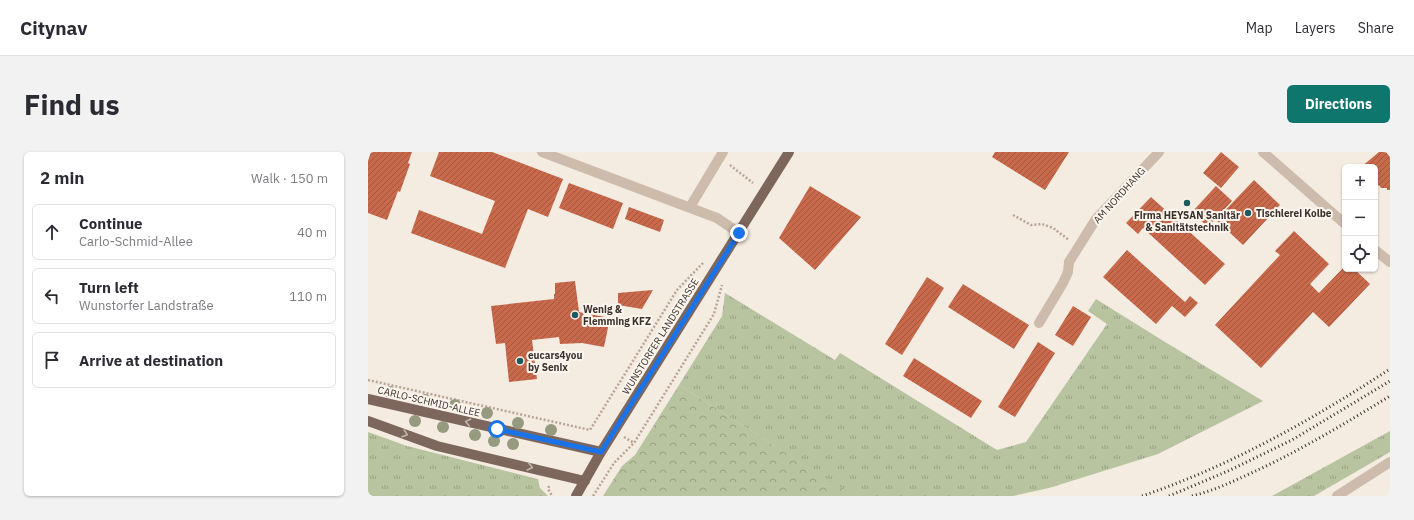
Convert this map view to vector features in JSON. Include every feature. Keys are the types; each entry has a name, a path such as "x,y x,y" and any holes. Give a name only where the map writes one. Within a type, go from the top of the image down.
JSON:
{"main road":[{"name":"WUNSTORFER LANDSTRASSE","path":"576,496 601,452 789,152"},
{"name":"CARLO-SCHMID-ALLEE","path":"368,399 601,452"},
{"path":"368,421 437,446 585,481"}],"street":[{"path":"542,152 717,218 739,233"},
{"name":"AM NORDHANG","path":"1039,323 1063,283 1068,272 1069,262 1096,219 1159,152"},
{"path":"1263,152 1342,221"},
{"path":"690,208 722,155"},
{"path":"1378,252 1390,262"},
{"path":"1337,496 1390,462"}],"path":[{"path":"722,155 754,183"},
{"path":"750,189 757,177"},
{"path":"1013,215 1031,225 1042,224 1053,228 1078,247"},
{"path":"583,448 590,430 677,290 704,262"},
{"path":"593,496 614,463 634,443 714,314 723,282"},
{"path":"368,380 590,430"}],"green space":[{"path":"725,293 835,360 840,353 997,450 1026,442 1107,324 1088,311 1096,299 1263,401 1158,454 1049,488 1013,496 853,496 679,385 722,316"},
{"path":"679,385 854,496 603,496 622,466 635,455"},
{"path":"1390,431 1390,452 1314,496 1272,496"},
{"path":"368,432 407,446 538,479 540,488 548,496 368,496"}],"building":[{"path":"371,152 412,152 408,163 410,164 400,192 398,191 387,220 368,213 368,161"},
{"path":"439,152 492,152 563,179 548,217 528,209 505,268 411,233 419,210 482,234 495,201 430,176"},
{"path":"995,152 1069,152 1045,190 992,157"},
{"path":"1221,152 1239,167 1221,188 1203,173"},
{"path":"1379,152 1386,152 1390,157 1390,190 1378,186 1378,164 1365,164"},
{"name":"Tischlerei Kolbe","path":"1254,180 1280,205 1243,245 1216,220"},
{"path":"569,183 623,203 613,229 559,208"},
{"path":"810,186 861,217 815,270 779,238"},
{"path":"1216,186 1232,201 1208,227 1192,212"},
{"path":"1151,197 1225,264 1205,285 1143,228 1138,234 1126,223"},
{"path":"629,207 664,220 660,232 625,219"},
{"path":"1294,231 1329,264 1310,284 1319,293 1342,269 1342,272 1357,272 1370,284 1329,327 1313,312 1261,368 1215,325 1280,255 1275,251"},
{"path":"1127,250 1185,302 1190,296 1198,303 1185,317 1172,306 1156,324 1103,277"},
{"path":"927,277 944,288 902,355 885,344"},
{"path":"575,281 579,312 610,318 604,347 582,343 560,344 559,337 532,340 537,379 509,382 505,343 496,344 491,306 554,299 555,283"},
{"path":"963,284 1029,325 1014,349 948,307"},
{"path":"653,290 642,309 618,305 618,293"},
{"path":"1073,306 1091,317 1073,346 1055,335"},
{"path":"1038,342 1055,353 1015,417 998,407"},
{"path":"914,358 982,401 971,418 903,376"}],"railway":[{"path":"1142,496 1207,471 1239,456 1300,424 1390,369"},
{"path":"1169,496 1228,471 1292,440 1390,381"},
{"path":"1192,496 1228,484 1303,447 1390,396"}],"place":[{"name":"Firma HEYSAN Sanitär & Sanitätstechnik","path":"1187,203"},
{"name":"Tischlerei Kolbe","path":"1248,213"},
{"name":"Wenig & Flemming KFZ","path":"575,315"},
{"name":"eucars4you by Senix","path":"520,361"}],"route":[{"path":"497,429 601,452 739,233"}]}
